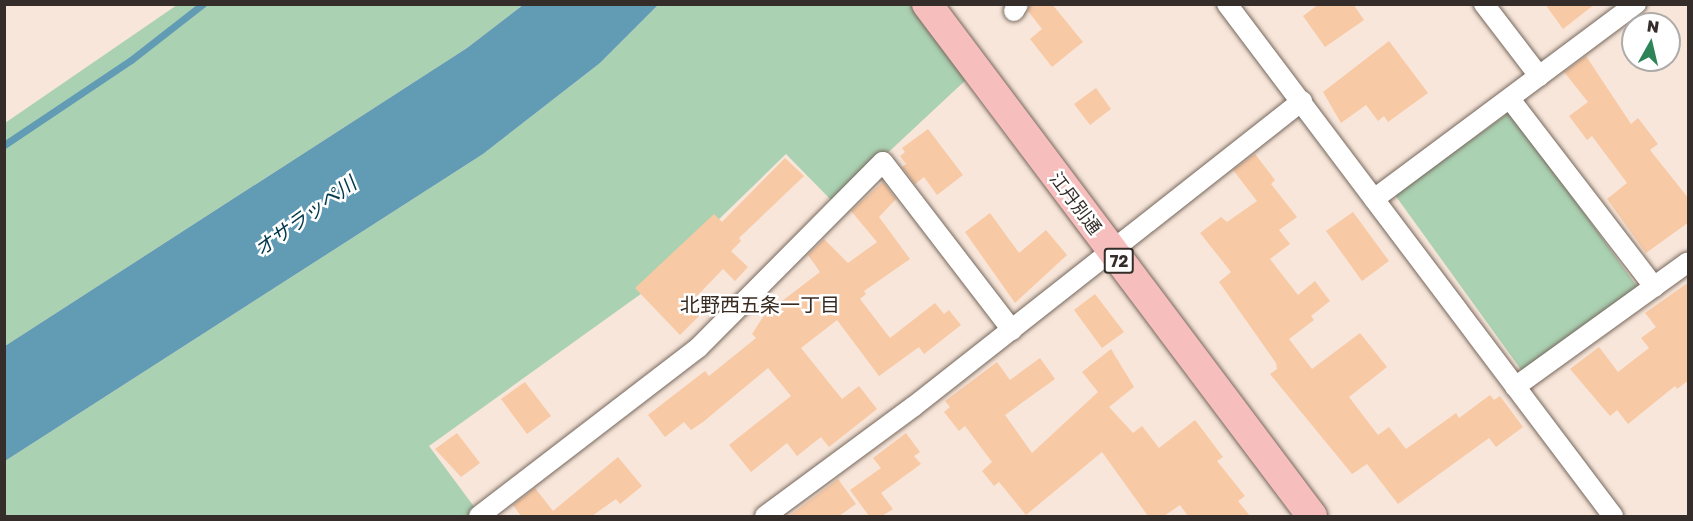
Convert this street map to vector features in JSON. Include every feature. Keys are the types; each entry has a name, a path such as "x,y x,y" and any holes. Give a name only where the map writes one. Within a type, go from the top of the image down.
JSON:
{"main road":[{"name":"江丹別通","path":"927,4 1312,516"}],"street":[{"path":"1227,4 1612,516"},
{"path":"1485,4 1539,76"},
{"path":"1374,199 1636,4"},
{"path":"1510,99 1654,287"},
{"path":"778,513 1302,102"},
{"path":"479,516 698,348 883,162 1012,330"},
{"path":"1515,387 1689,262"}],"green space":[{"path":"177,5 523,5 467,48 5,346 5,123"},
{"path":"658,5 914,5 969,77 834,203 786,154 645,291 429,446 481,516 5,516 5,461 483,154 600,63"},
{"path":"1511,111 1638,288 1522,371 1395,195"}],"water":[{"name":"オサラッペ川","path":"523,5 658,5 600,63 483,154 5,461 5,346 467,48"}],"building":[{"path":"1030,4 1052,4 1083,42 1052,67 1030,39 1042,29 1028,11"},
{"path":"1319,4 1353,4 1364,20 1325,47 1303,16"},
{"path":"1545,4 1595,4 1563,29"},
{"path":"1389,41 1428,93 1388,122 1384,116 1378,121 1366,105 1341,123 1323,92"},
{"path":"1586,56 1631,124 1638,118 1658,144 1650,150 1689,199 1689,222 1646,253 1607,199 1627,183 1592,136 1587,140 1569,116 1588,102 1564,72"},
{"path":"1096,88 1111,109 1090,125 1074,104"},
{"path":"928,129 963,175 937,195 924,177 915,184 902,167 906,164 900,156 905,152 902,148"},
{"path":"1255,154 1275,180 1271,184 1297,217 1279,230 1290,244 1270,259 1298,295 1315,281 1330,301 1311,316 1314,320 1289,339 1312,369 1360,333 1387,367 1349,397 1378,435 1389,427 1406,449 1456,413 1459,418 1490,395 1494,400 1500,396 1523,427 1496,447 1489,438 1398,504 1367,464 1352,474 1270,374 1277,369 1276,363 1219,282 1231,272 1200,233 1221,217 1227,222 1257,201 1233,170"},
{"path":"785,158 804,176 739,238 741,241 731,251 748,267 735,281 723,269 697,296 708,307 680,335 635,288 714,214 722,222"},
{"path":"883,182 896,199 879,217 910,259 864,291 866,294 860,299 890,338 935,303 944,314 949,310 961,325 924,354 919,347 879,376 837,320 801,348 842,399 859,386 877,409 829,447 821,437 797,456 787,443 751,472 729,445 791,396 768,368 703,422 691,430 684,422 665,437 648,415 705,371 709,376 756,338 752,334 765,314 820,272 808,255 824,239 848,263 877,242 851,211"},
{"path":"1353,212 1389,261 1362,281 1326,231"},
{"path":"990,213 1019,253 1046,230 1067,255 1015,303 965,232"},
{"path":"1689,282 1689,380 1677,389 1675,386 1628,424 1617,410 1610,416 1570,369 1599,347 1618,372 1649,348 1641,338 1656,327 1645,313"},
{"path":"1095,294 1124,332 1102,348 1074,310"},
{"path":"1111,349 1134,387 1109,407 1133,433 1142,426 1159,448 1195,420 1223,457 1217,461 1245,496 1238,501 1250,516 1188,516 1180,505 1164,516 1148,516 1102,452 1026,515 999,482 994,486 982,471 992,462 965,426 959,431 944,412 950,407 945,401 997,362 1010,380 1040,358 1055,379 1005,415 1032,453 1098,392 1082,372"},
{"path":"525,382 551,416 527,434 501,399"},
{"path":"457,433 480,463 461,477 435,449"},
{"path":"906,433 920,452 914,456 921,464 881,493 893,509 882,516 869,516 850,490 881,468 873,458"},
{"path":"618,457 642,486 620,504 616,499 592,516 521,516 513,505 535,488 553,511"},
{"path":"838,479 856,504 839,516 789,516"}],"waterway":[{"path":"4,145 131,60 203,4"}],"district":[{"name":"北野西五条一丁目","path":"760,304"}]}
